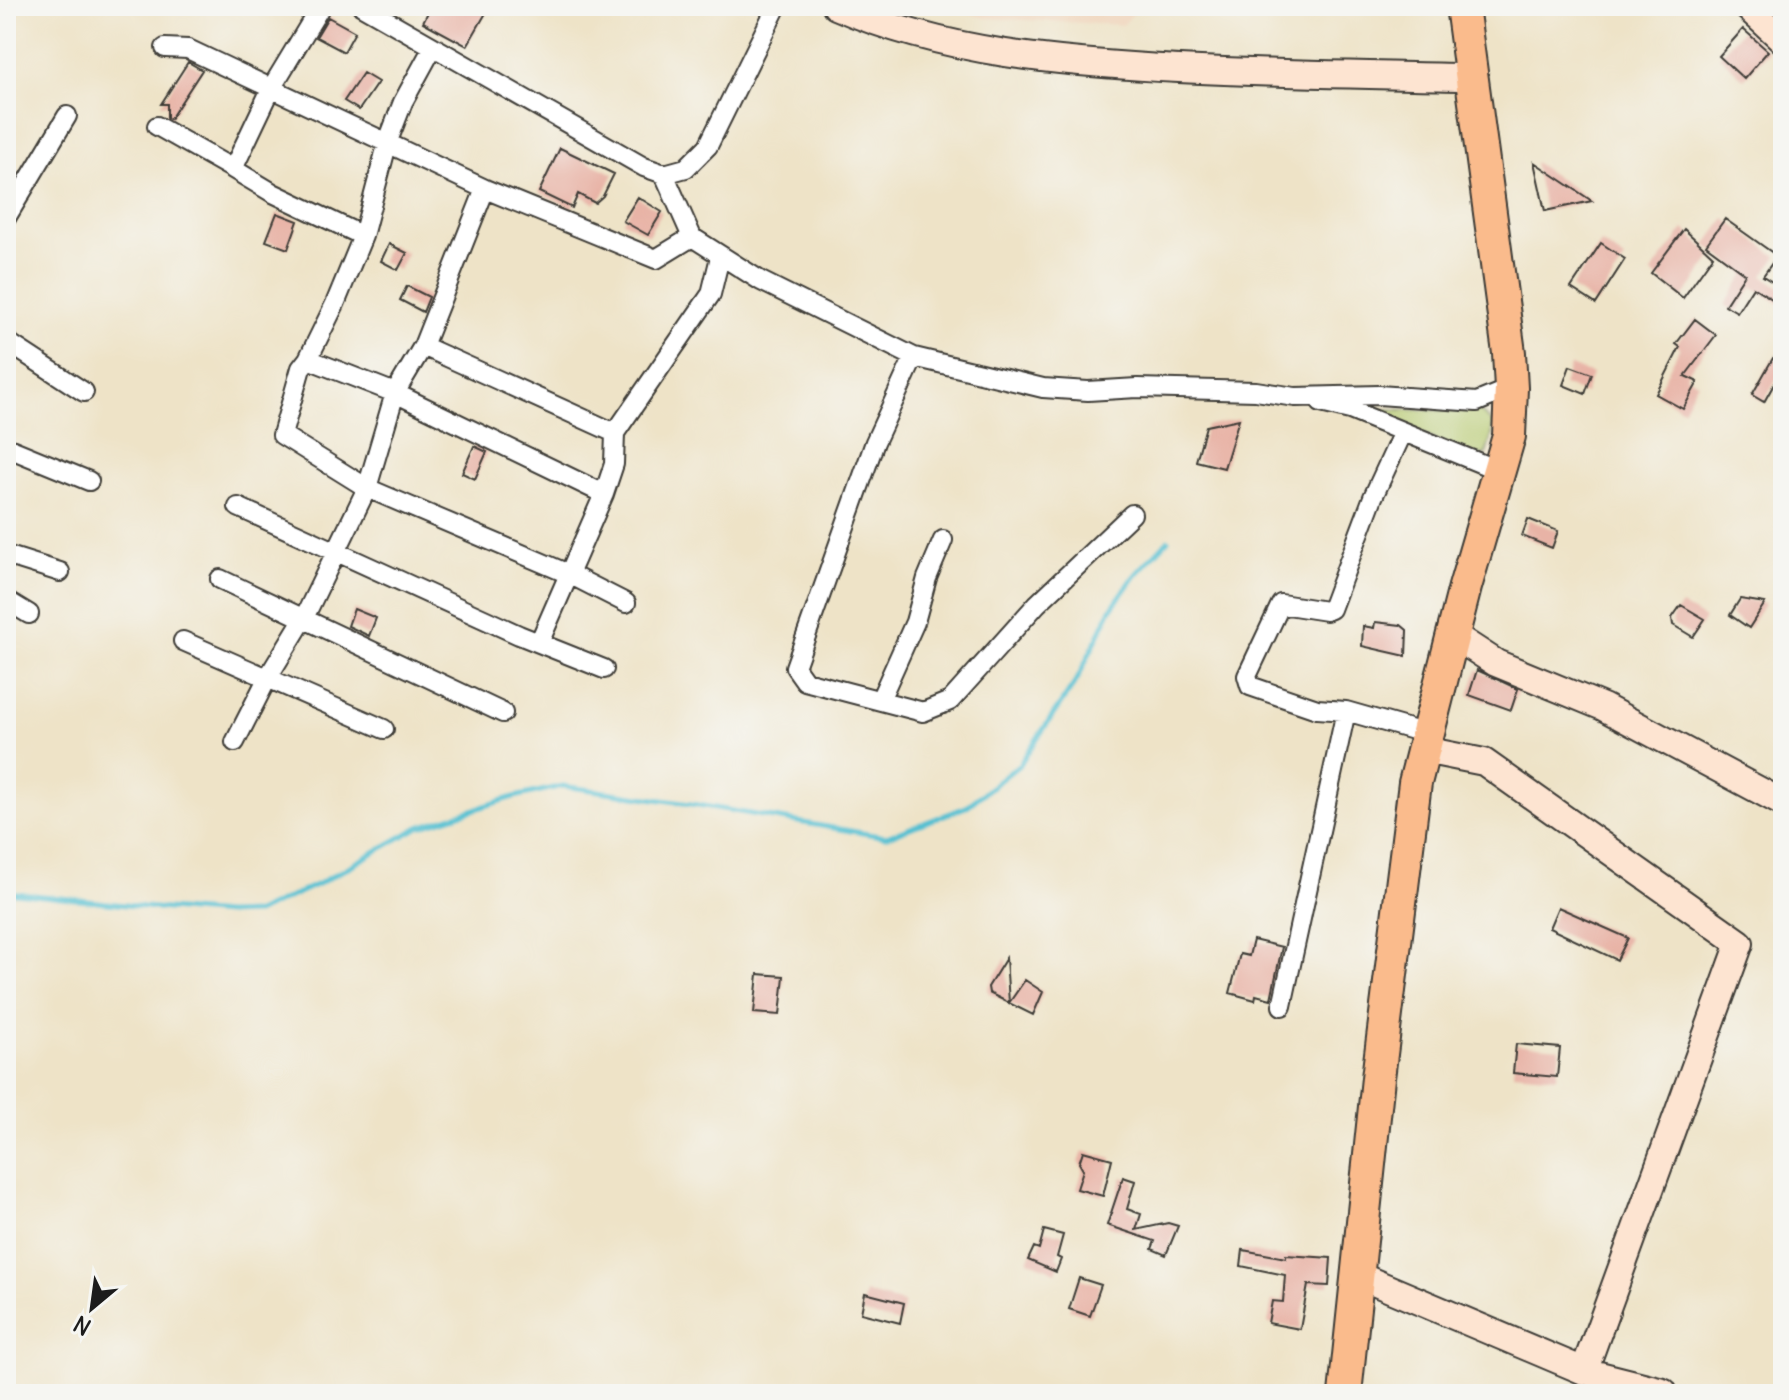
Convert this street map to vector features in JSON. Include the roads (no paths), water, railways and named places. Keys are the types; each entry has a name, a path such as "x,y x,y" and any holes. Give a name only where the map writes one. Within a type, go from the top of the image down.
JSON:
{"highway":[{"path":"1345,1394 1378,1078 1415,783 1497,470 1509,436 1509,353 1462,6"}],"street":[{"path":"233,169 272,87 321,6"},
{"path":"362,6 644,167 664,174 686,168 708,146 777,6"},
{"path":"836,6 870,21 944,43 1086,64 1247,72 1470,77"},
{"path":"1746,6 1783,40"},
{"path":"433,47 403,102 388,141 363,236 335,304 301,368 282,435 367,488 571,575 626,603"},
{"path":"165,48 188,49 485,189 656,259 692,237"},
{"path":"6,218 67,116"},
{"path":"157,126 273,193 363,236"},
{"path":"664,174 692,237 720,257 803,303 914,357 1043,388 1256,391 1295,397 1350,410 1497,470"},
{"path":"235,742 268,677 304,618 367,488 395,393 423,346 485,189"},
{"path":"539,643 604,494 614,464 615,433 711,294 720,257"},
{"path":"6,341 84,392"},
{"path":"423,346 615,433"},
{"path":"914,357 875,442 795,667 805,681 923,712 950,701 1037,604 1132,514"},
{"path":"308,359 395,393 604,494"},
{"path":"1295,397 1379,395 1477,402 1511,388"},
{"path":"1403,432 1373,497 1331,609 1326,611 1281,604 1247,676 1250,686 1317,709 1346,711 1484,762 1740,943 1584,1371"},
{"path":"6,447 89,481"},
{"path":"238,507 539,643 604,669"},
{"path":"880,700 915,622 927,578 943,540"},
{"path":"6,555 60,572"},
{"path":"220,579 503,713"},
{"path":"6,600 29,614"},
{"path":"1453,635 1496,663 1603,707 1783,803"},
{"path":"183,641 384,729"},
{"path":"1282,1006 1346,711"},
{"path":"1357,1275 1584,1371 1663,1391 1663,1394"}],"waterway":[{"path":"6,892 226,914 256,913 320,883 419,827 510,798 563,786 886,837 966,807 1019,765 1077,680 1111,609 1136,574 1168,540"}]}
